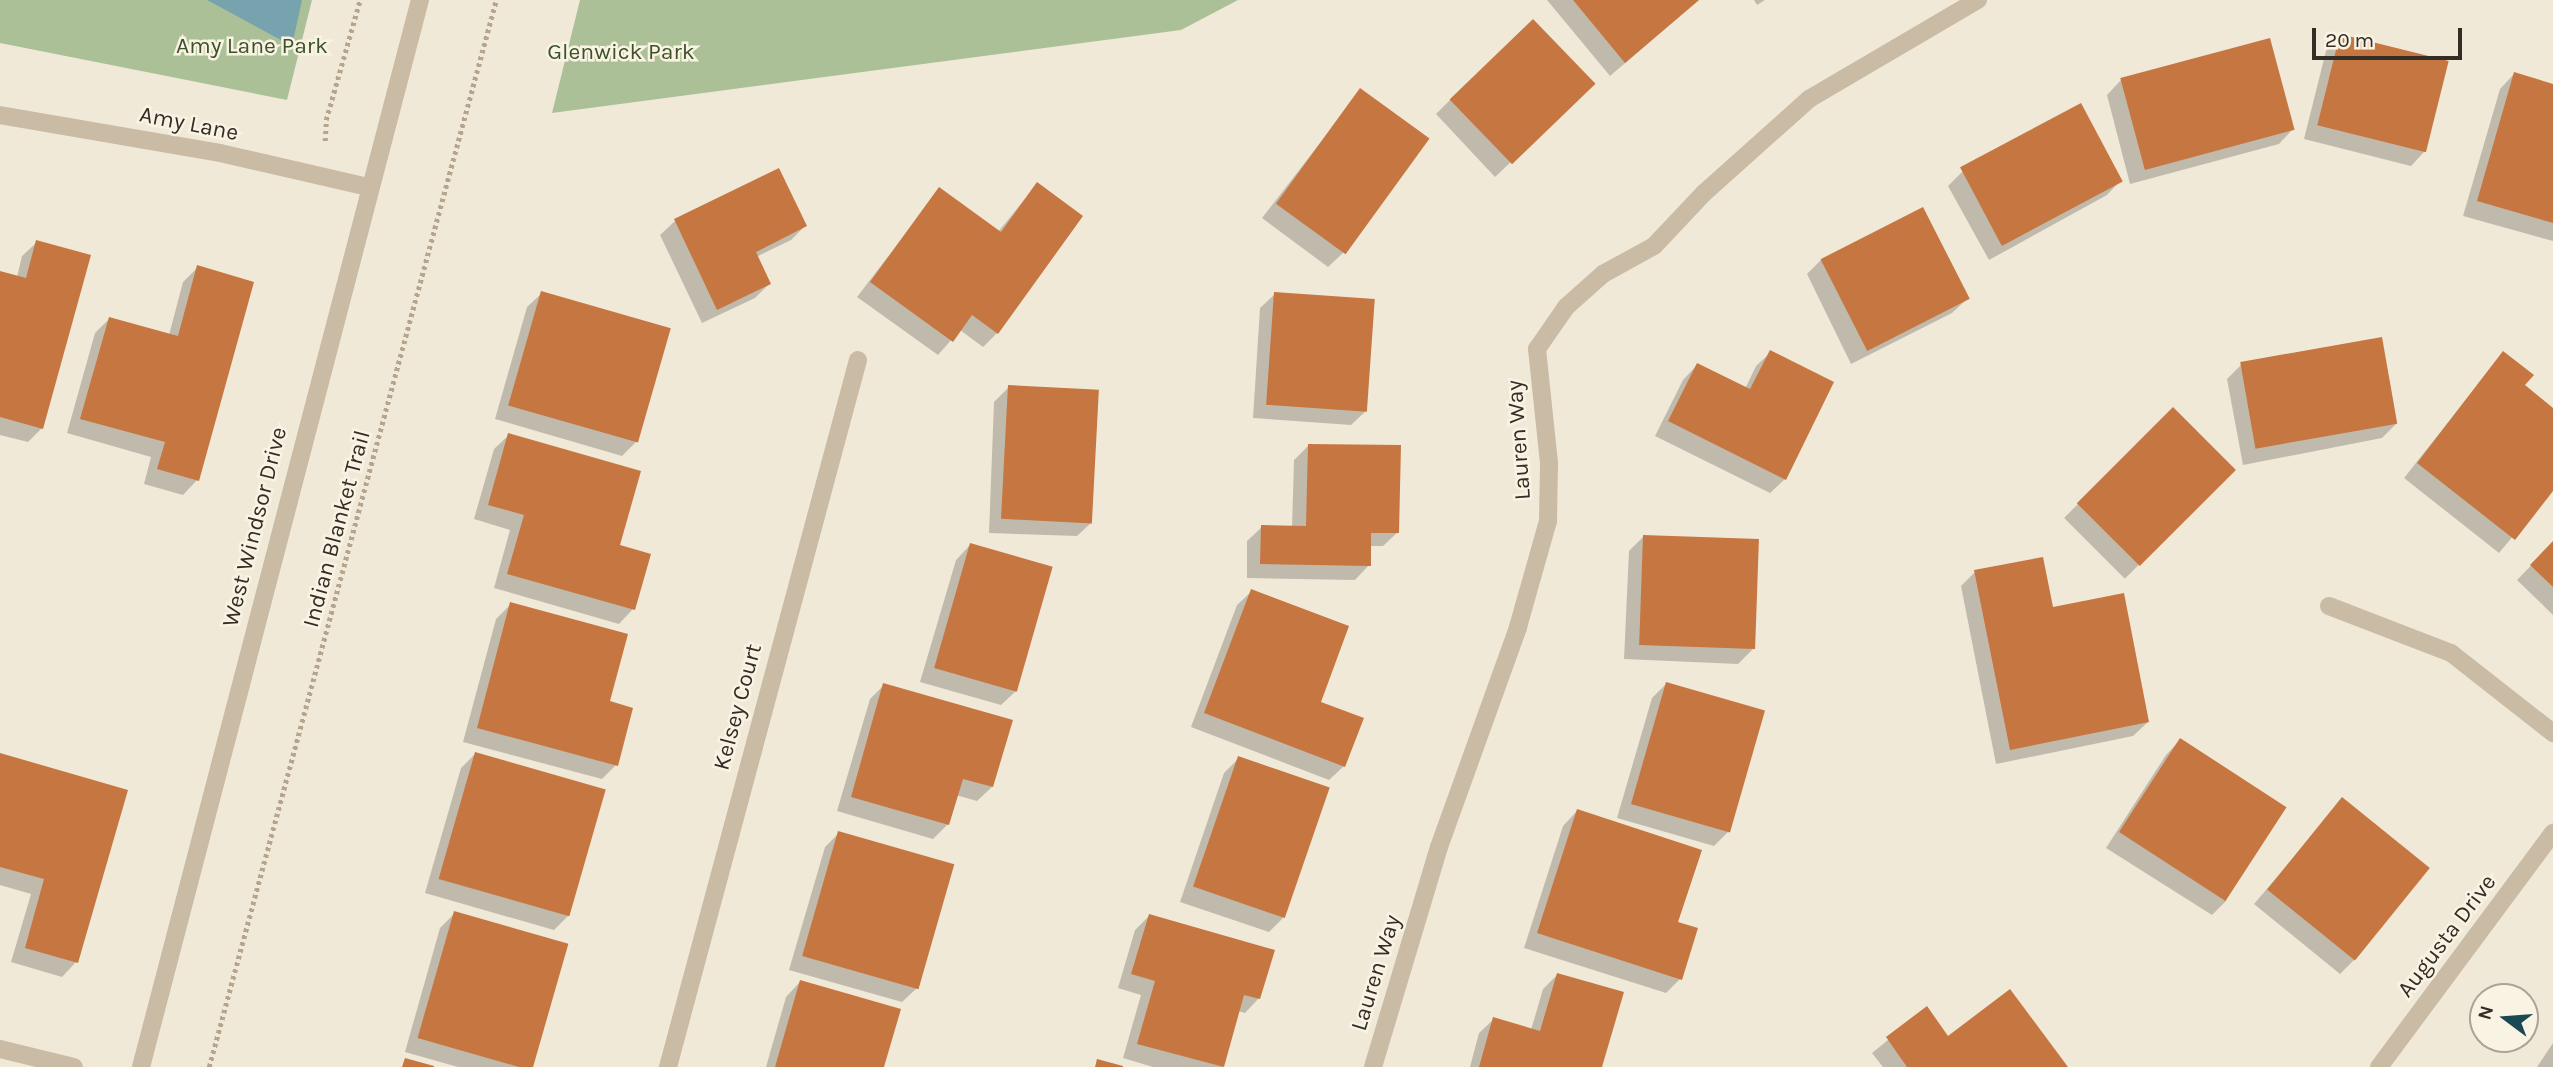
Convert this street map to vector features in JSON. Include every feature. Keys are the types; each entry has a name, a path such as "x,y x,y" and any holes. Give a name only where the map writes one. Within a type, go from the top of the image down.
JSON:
{"street":[{"name":"West Windsor Drive","path":"141,1067 368,187 420,0"},
{"name":"Lauren Way","path":"1373,1067 1438,847 1518,627 1548,521 1549,463 1537,349 1576,299 1603,274 1654,246 1704,193 1809,99 1978,0"},
{"name":"Amy Lane","path":"0,114 325,176 368,187"},
{"name":"Kelsey Court","path":"668,1067 858,360"},
{"path":"2329,606 2451,653 2553,733"},
{"name":"Augusta Drive","path":"2379,1067 2553,833"},
{"path":"0,1049 74,1067"}],"path":[{"path":"325,176 326,120 360,0"},
{"name":"Indian Blanket Trail","path":"209,1067 496,0"}],"green space":[{"name":"Amy Lane Park","path":"0,0 312,0 287,100 0,43"},
{"name":"Glenwick Park","path":"580,0 1238,0 1181,30 552,113"}],"water":[{"path":"207,0 302,0 292,46 220,7"}],"building":[{"path":"1573,0 1699,0 1625,63"},
{"path":"1533,19 1596,84 1512,164 1450,100"},
{"path":"2340,34 2449,61 2426,152 2317,125"},
{"path":"2270,38 2295,130 2145,170 2120,78"},
{"path":"2514,72 2553,84 2553,223 2477,201"},
{"path":"1360,88 1430,139 1346,254 1276,204"},
{"path":"2081,103 2123,182 2002,246 1960,167"},
{"path":"779,168 807,226 756,252 771,284 717,310 674,219"},
{"path":"1037,182 1083,216 998,334 972,315 953,342 870,282 939,187 1001,232"},
{"path":"1923,207 1970,299 1867,351 1821,259"},
{"path":"36,240 91,255 43,429 0,417 0,271 26,278"},
{"path":"197,265 254,282 199,481 157,469 165,442 80,419 109,317 178,336"},
{"path":"541,291 671,328 638,443 508,405"},
{"path":"1274,292 1375,299 1367,412 1266,405"},
{"path":"2382,337 2397,424 2255,449 2240,362"},
{"path":"1770,350 1834,382 1786,480 1668,421 1697,363 1750,389"},
{"path":"2503,351 2534,375 2525,385 2553,408 2553,491 2515,540 2417,463"},
{"path":"1008,385 1099,390 1092,524 1001,519"},
{"path":"2173,407 2236,470 2140,566 2077,503"},
{"path":"508,433 641,471 620,545 651,554 635,610 507,574 524,515 488,505"},
{"path":"1308,444 1401,445 1399,533 1371,533 1371,566 1260,564 1261,525 1306,526"},
{"path":"1643,535 1759,539 1755,649 1639,645"},
{"path":"2553,541 2553,587 2530,565"},
{"path":"970,543 1053,567 1017,692 934,668"},
{"path":"2043,557 2053,607 2124,593 2149,722 2010,750 1974,570"},
{"path":"1251,589 1349,626 1321,702 1364,718 1345,767 1204,713"},
{"path":"510,602 628,634 610,701 633,708 618,766 477,728"},
{"path":"1666,682 1765,710 1730,832 1631,804"},
{"path":"883,683 1013,720 993,787 963,779 949,825 851,797"},
{"path":"2180,738 2287,807 2226,901 2119,832"},
{"path":"475,752 606,789 569,916 439,879"},
{"path":"0,753 128,790 78,963 25,948 44,879 0,867"},
{"path":"1238,756 1330,788 1285,918 1193,886"},
{"path":"2342,797 2430,868 2355,961 2267,889"},
{"path":"1577,809 1702,850 1678,922 1698,928 1682,980 1537,933"},
{"path":"838,831 954,864 918,989 802,956"},
{"path":"454,911 568,944 533,1067 519,1067 418,1038"},
{"path":"1149,914 1275,950 1260,999 1244,995 1224,1067 1137,1044 1155,981 1131,974"},
{"path":"1557,973 1624,992 1602,1067 1479,1067 1493,1017 1540,1031"},
{"path":"800,980 901,1009 884,1067 775,1067"},
{"path":"2010,989 2068,1067 1907,1067 1886,1037 1927,1006 1948,1036"},
{"path":"405,1058 434,1066 434,1067 402,1067"},
{"path":"1097,1059 1123,1066 1123,1067 1095,1067"}]}
